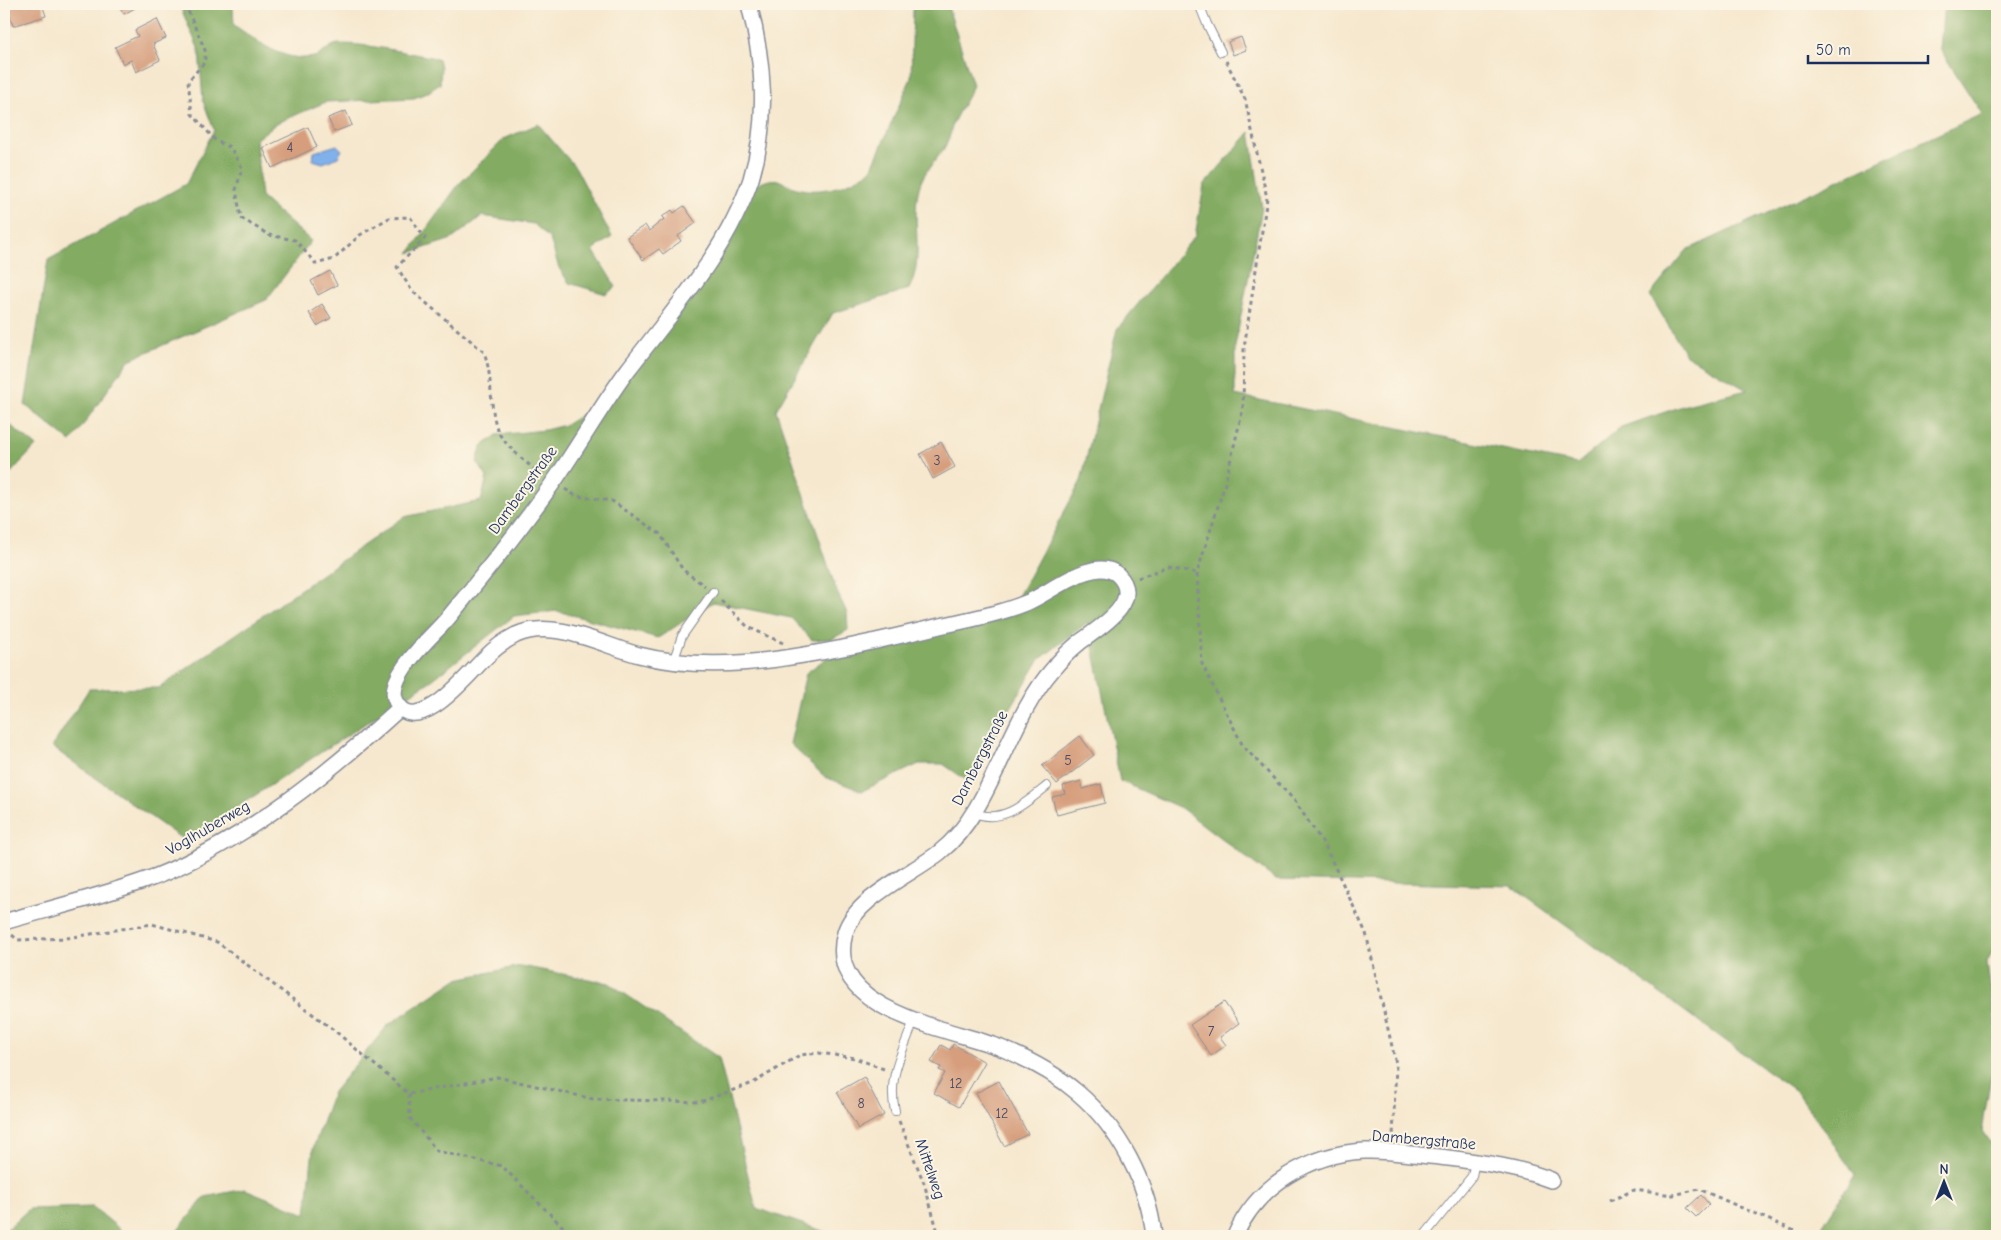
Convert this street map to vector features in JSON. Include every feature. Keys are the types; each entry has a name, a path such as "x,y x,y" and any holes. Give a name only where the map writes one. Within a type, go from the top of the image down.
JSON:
{"street":[{"name":"Dambergstraße","path":"400,708 395,698 394,688 398,676 443,624 554,481 618,383 722,241 739,210 757,157 764,110 764,82 760,53 749,4"},
{"path":"400,708 410,712 423,712 438,705 498,646 517,635 536,629 575,635 642,656 673,662 713,664 793,656 884,639 1022,605 1080,574 1092,570 1107,570 1117,574 1124,583"},
{"name":"Dambergstraße","path":"1124,583 1123,605 1116,615 1073,648 1038,687 1024,708 973,812 949,844 860,908 850,920 844,936 842,952 846,969 855,985 867,997 887,1009 914,1020 989,1044 1029,1060 1078,1093 1110,1129 1125,1151 1146,1197 1154,1236"},
{"name":"Voglhuberweg","path":"7,928 126,886 192,860 270,812 330,770 400,708"},
{"name":"Dambergstraße","path":"1235,1236 1254,1205 1272,1187 1295,1171 1316,1160 1340,1154 1365,1151 1475,1161 1530,1172 1551,1180"}],"lane":[{"path":"1199,4 1221,52"},
{"path":"673,662 682,636 713,592"},
{"path":"973,812 981,816 1000,816 1023,804 1048,786"},
{"path":"895,1111 891,1094 894,1072 914,1020"},
{"path":"1424,1236 1472,1176 1475,1161"}],"path":[{"path":"185,4 205,50 205,62 188,81 192,114 216,141 230,148 242,168 236,190 241,218 268,234 295,240 316,264 334,259 360,234 389,218 410,217 425,238 397,267 412,291 484,352 488,364 497,430 527,466 576,496 612,501 660,534 682,570 713,592 727,609 748,627 786,645 793,656"},
{"path":"1221,52 1245,99 1267,198 1244,348 1243,409 1224,488 1197,573 1202,664 1243,746 1294,800 1325,846 1366,933 1396,1064 1394,1122"},
{"path":"1124,583 1168,567 1197,573"},
{"path":"7,928 18,940 67,938 152,924 217,942 335,1031 409,1094 410,1118 437,1151 502,1166 572,1236"},
{"path":"409,1094 497,1077 594,1099 700,1102 753,1083 800,1055 819,1053 856,1058 894,1072"},
{"name":"Mittelweg","path":"895,1111 921,1175 939,1236"},
{"path":"1610,1201 1634,1190 1673,1195 1699,1189 1806,1236"}],"green space":[{"path":"179,4 230,4 233,8 234,25 271,49 292,57 314,57 336,44 351,44 431,57 439,60 441,67 440,84 427,93 414,98 326,102 277,123 256,139 261,197 311,241 266,300 129,360 71,442 25,405 48,260 186,184 214,130 203,101 199,50"},
{"path":"917,4 947,4 973,85 953,123 946,145 925,174 919,189 916,210 917,255 913,278 909,289 833,313 776,410 837,592 847,613 848,630 832,639 812,640 791,618 713,602 658,638 557,611 514,616 432,680 185,841 52,747 89,689 159,688 404,517 481,501 487,477 477,462 481,447 497,435 545,430 565,425 593,408 631,373 754,186 775,179 801,189 829,189 855,180 871,170 911,78 913,10"},
{"path":"1944,4 1997,4 1997,942 1987,963 1997,1039 1982,1131 1997,1152 1997,1236 1816,1236 1855,1175 1798,1093 1511,886 1276,880 1181,808 1120,781 1088,622 1039,660 1003,721 972,784 943,764 919,764 862,791 825,777 790,744 806,673 828,657 1010,611 1081,481 1117,329 1195,236 1204,185 1250,132 1262,208 1235,346 1235,395 1577,464 1621,427 1686,405 1747,390 1686,355 1650,295 1687,250 1982,114 1940,49"},
{"path":"538,124 576,168 612,237 593,250 616,287 606,294 569,283 559,268 550,239 534,224 482,216 452,239 409,253 459,184 504,139"},
{"path":"4,420 36,446 4,480"},
{"path":"521,966 609,983 719,1058 756,1208 837,1236 173,1236 205,1197 245,1189 306,1214 313,1149 333,1092 388,1025 457,979"},
{"path":"93,1207 128,1236 4,1236 4,1232 29,1209"}],"water":[{"path":"337,145 342,150 338,157 323,163 313,160 314,152"}],"building":[{"path":"6,4 42,4 46,16 13,26"},
{"path":"118,4 142,4 124,14"},
{"path":"157,19 166,38 153,44 160,60 136,72 131,60 123,64 115,47 138,36 135,30"},
{"path":"1241,37 1246,50 1233,55 1228,42"},
{"path":"346,111 352,125 334,132 328,118"},
{"path":"308,127 317,147 272,168 263,148"},
{"path":"684,206 696,223 678,236 681,241 663,254 659,249 643,260 627,237 645,225 649,231 664,219 662,217 672,210 674,213"},
{"path":"330,271 337,285 318,295 311,281"},
{"path":"322,304 331,318 317,326 309,313"},
{"path":"941,442 955,467 933,479 920,454"},
{"path":"1080,736 1094,755 1057,784 1042,766"},
{"path":"1081,781 1083,789 1101,784 1105,803 1057,815 1052,797 1065,794 1063,786"},
{"path":"1224,1002 1239,1023 1220,1037 1226,1045 1211,1056 1190,1025"},
{"path":"953,1044 985,1062 959,1107 934,1093 945,1073 939,1070 941,1067 931,1062 941,1045 950,1050"},
{"path":"864,1077 884,1115 858,1129 837,1092"},
{"path":"999,1081 1028,1134 1004,1146 976,1093"},
{"path":"1701,1195 1709,1204 1696,1217 1687,1208"},
{"path":"1553,1231 1554,1236 1529,1236 1529,1235"}]}
